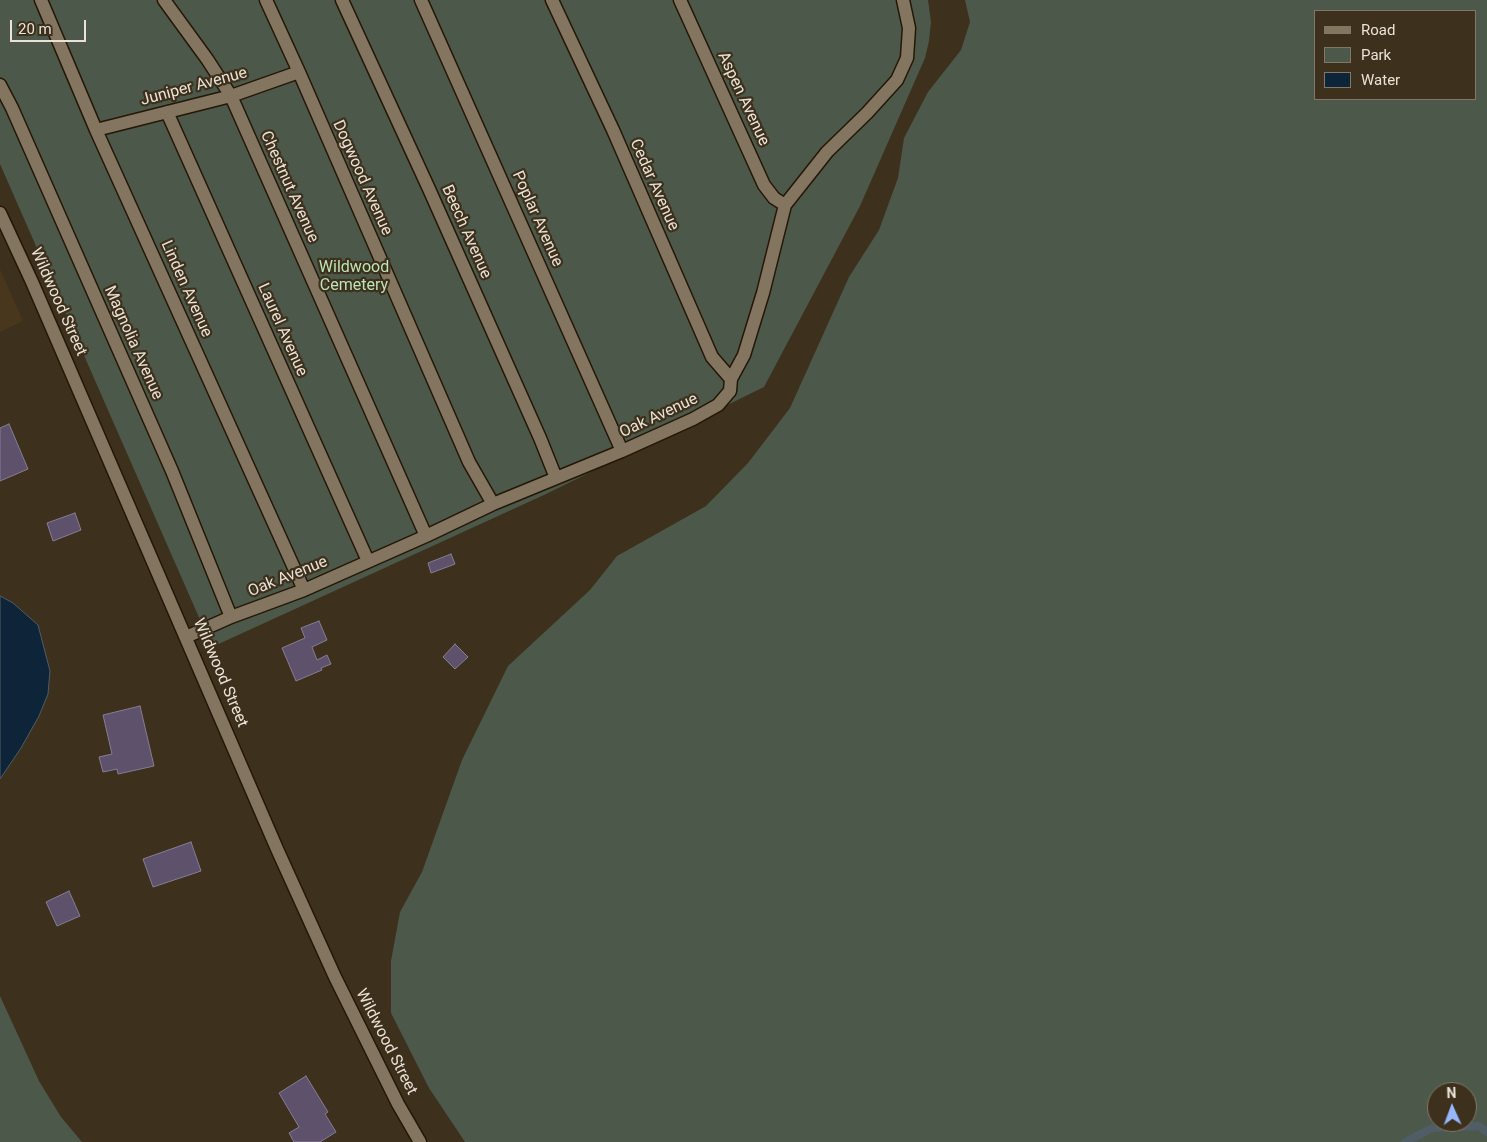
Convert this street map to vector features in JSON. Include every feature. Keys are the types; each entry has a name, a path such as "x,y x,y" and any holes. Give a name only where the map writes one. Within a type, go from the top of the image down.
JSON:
{"street":[{"name":"Linden Avenue","path":"41,0 96,130 304,590"},
{"name":"Chestnut Avenue","path":"164,0 208,59 231,96 426,536"},
{"name":"Dogwood Avenue","path":"266,0 469,462 493,504"},
{"name":"Beech Avenue","path":"342,0 469,278 556,478"},
{"name":"Poplar Avenue","path":"421,0 622,451"},
{"name":"Cedar Avenue","path":"552,0 613,130 712,357 731,379"},
{"name":"Aspen Avenue","path":"680,0 764,185 774,198 786,205"},
{"name":"Oak Avenue","path":"186,637 231,617 304,590 493,504 622,451 693,419 718,405 730,391 731,379 744,355 761,302 786,205 827,152 897,80 907,58 908,48 909,28 903,0"},
{"name":"Juniper Avenue","path":"96,130 231,96 299,72"},
{"name":"Magnolia Avenue","path":"0,85 12,108 172,471 231,617"},
{"name":"Laurel Avenue","path":"168,112 368,561"},
{"name":"Wildwood Street","path":"0,213 32,282 335,977 398,1104 420,1142"}],"shaded area":[{"path":"0,269 23,321 0,332"}],"green space":[{"name":"Wildwood Cemetery","path":"0,0 928,0 931,22 925,58 860,206 764,387 546,494 212,647 0,164"},
{"path":"965,0 1487,0 1487,1142 465,1142 429,1088 391,1013 391,961 400,912 422,872 462,760 508,666 590,590 617,556 706,506 748,463 790,408 849,277 879,230 898,178 904,138 928,92 961,50 970,22"},
{"path":"0,996 39,1081 61,1117 82,1142 0,1142"}],"water":[{"path":"0,596 13,603 38,625 50,671 48,694 39,716 21,748 0,779"}],"building":[{"path":"9,424 28,469 0,481 0,428"},
{"path":"75,513 81,530 53,541 47,523"},
{"path":"451,554 455,564 431,573 428,563"},
{"path":"319,621 327,640 312,647 317,660 327,655 331,664 296,681 282,648 305,638 301,628"},
{"path":"455,644 468,657 455,669 443,657"},
{"path":"140,706 154,766 118,774 117,769 103,772 99,757 112,754 103,715"},
{"path":"191,842 201,871 153,887 143,859"},
{"path":"69,891 80,916 57,926 46,902"},
{"path":"306,1076 328,1112 325,1114 336,1132 320,1142 294,1142 289,1133 299,1127 279,1093"}],"waterway":[{"path":"1405,1142 1432,1128 1479,1126 1487,1132"}]}
